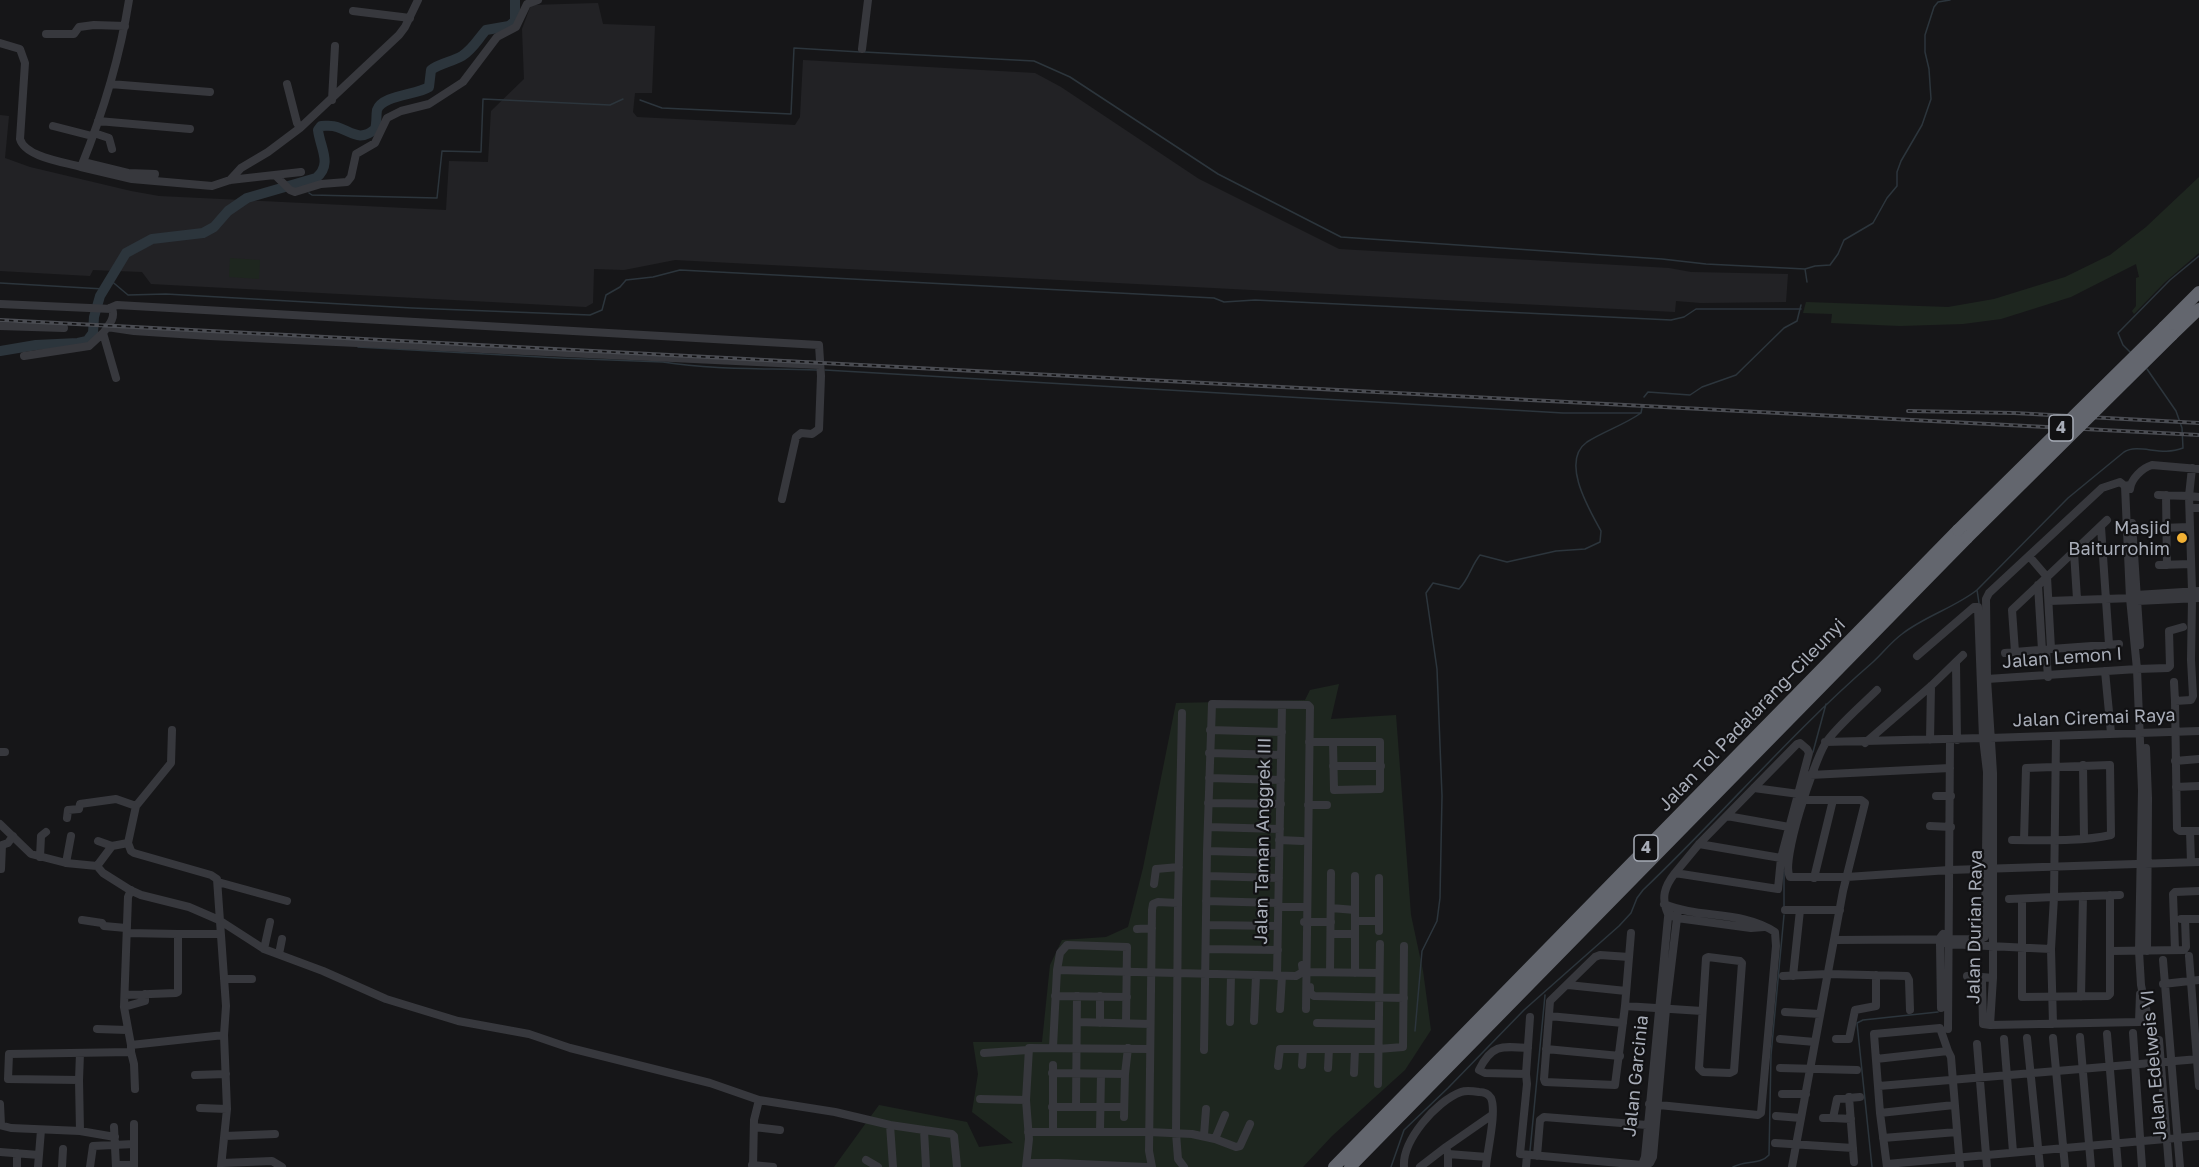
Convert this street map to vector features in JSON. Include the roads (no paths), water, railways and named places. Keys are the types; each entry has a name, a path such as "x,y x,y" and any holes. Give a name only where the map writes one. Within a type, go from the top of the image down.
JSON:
{"highway":[{"name":"Jalan Tol Padalarang–Cileunyi","path":"1334,1167 2168,331 2199,292"},
{"name":"Jalan Tol Padalarang–Cileunyi","path":"2168,331 2199,309"},
{"name":"Jalan Tol Padalarang–Cileunyi","path":"1350,1167 1963,534"}],"street":[{"path":"81,164 110,84 125,26 129,0"},
{"path":"231,180 241,168 268,152 332,100 399,35 418,0"},
{"path":"276,176 286,187 297,191 321,184 343,183 350,180 354,169 354,157 358,152 375,143 387,118 401,111 429,104 463,82 497,37 516,27 527,4 538,0"},
{"path":"861,49 868,0"},
{"path":"353,11 407,17"},
{"path":"45,34 74,34 78,27 86,26 125,26"},
{"path":"0,43 20,49 25,63 20,139 22,144 35,154 128,173 155,174"},
{"path":"332,100 335,46"},
{"path":"110,84 210,92"},
{"path":"287,84 298,126"},
{"path":"98,121 190,129"},
{"path":"53,126 109,138 112,149"},
{"path":"81,164 132,179 212,186 231,180 301,172"},
{"path":"0,304 91,308 105,308 117,304 819,345 819,429 812,434 801,434 796,437 782,499"},
{"path":"24,356 88,346 111,323 113,313 105,308"},
{"path":"0,326 64,328"},
{"path":"105,330 820,368"},
{"path":"105,330 116,378"},
{"path":"2127,486 2146,467 2152,465 2195,469 2191,564 2195,660 2193,698 2175,701"},
{"path":"1986,738 1986,599 1989,593 2102,488 2120,482 2127,486"},
{"path":"2127,486 2132,529 2134,598"},
{"path":"2127,486 2148,798 2139,1022 2146,1021 2149,1015 2141,985"},
{"path":"2191,564 2163,565 2165,528 2162,495 2194,497"},
{"path":"2015,652 2012,610 2104,523 2105,598 2109,644"},
{"path":"2132,529 2165,528 2193,532"},
{"path":"2074,552 2077,599"},
{"path":"2029,556 2047,577 2049,601 2046,650"},
{"path":"2038,585 2048,677"},
{"path":"2049,601 2194,596"},
{"path":"1917,656 1974,607 1978,607 1986,738"},
{"name":"Jalan Lemon I","path":"1987,680 2169,668 2169,631 2182,627"},
{"path":"2005,653 2119,644"},
{"path":"1865,743 1963,655"},
{"path":"1941,1008 1951,827 1950,768 1954,740 1956,663"},
{"path":"2105,671 2111,733"},
{"path":"1801,797 1789,857 1787,873 1790,877 1847,877 1949,870 2195,862 2194,831 2177,829 2174,682"},
{"path":"1930,741 1931,686"},
{"path":"1675,873 1776,890 1789,827 1825,742 1877,690"},
{"path":"1204,1050 1209,753 1212,704 1310,707 1304,907"},
{"name":"Jalan Taman Anggrek III","path":"1280,1009 1278,905 1282,705"},
{"path":"1304,706 1302,841 1306,1009"},
{"path":"1182,713 1176,1133 1178,1159 1184,1167"},
{"path":"172,730 171,763 136,806 129,843 133,853 211,875 217,879 226,1006 224,1035 227,1109 221,1165 272,1161 282,1167"},
{"path":"1210,730 1282,732"},
{"name":"Jalan Ciremai Raya","path":"1825,742 1930,741 2199,730"},
{"path":"2053,1024 2051,949 2056,736"},
{"name":"Jalan Durian Raya","path":"1986,738 1993,773 1990,869 1993,978 1990,1025 2139,1022"},
{"path":"1310,742 1333,742 1380,742 1382,766 1379,790 1335,790 1333,788 1333,742"},
{"name":"Jalan Garcinia","path":"1642,1165 1650,1163 1653,1157 1654,1104 1671,911 1663,897 1667,883 1699,844 1800,743 1808,749 1809,753 1801,797"},
{"path":"1209,753 1281,755"},
{"path":"2175,761 2199,759"},
{"path":"2012,840 2024,840 2084,838 2109,836 2112,833 2111,766 2108,764 2025,769 2024,840"},
{"path":"2083,765 2084,838"},
{"path":"1333,766 1382,766"},
{"path":"1810,775 1950,768"},
{"path":"1209,778 1281,780"},
{"path":"2176,787 2199,786"},
{"path":"1754,788 1801,797 1861,800 1865,803 1840,910 1792,1167"},
{"path":"1936,796 1951,796"},
{"path":"67,818 68,810 79,809 80,804 116,799 136,806"},
{"path":"1814,878 1833,800"},
{"path":"1208,803 1281,804"},
{"path":"1308,805 1327,805"},
{"path":"1727,816 1789,827"},
{"path":"0,824 11,839 40,857 66,863 97,866 129,892 189,908 264,949 323,970 386,999 458,1021 529,1034 570,1048 710,1083 759,1100 834,1112 954,1136 957,1167"},
{"path":"1930,826 1951,827"},
{"path":"1208,827 1280,829"},
{"path":"40,857 41,836 46,832"},
{"path":"66,863 71,836"},
{"path":"1,869 2,845 11,839"},
{"path":"1280,840 1302,841"},
{"path":"98,841 112,846 129,843"},
{"path":"1699,844 1781,858"},
{"path":"97,866 112,846"},
{"path":"1207,851 1279,853"},
{"path":"1154,884 1156,869 1179,867"},
{"path":"1835,940 1981,939 1985,937 1990,869"},
{"path":"1330,972 1331,873"},
{"path":"1207,876 1279,878"},
{"path":"1355,876 1355,973"},
{"path":"1379,878 1379,931"},
{"path":"218,882 287,901"},
{"path":"2175,950 2173,894 2199,891"},
{"path":"129,892 124,1007 135,1064 135,1089"},
{"path":"2009,899 2115,895 2109,995 2022,997 2022,899"},
{"path":"2081,997 2083,896"},
{"path":"1206,901 1304,907"},
{"path":"1152,1167 1149,1132 1154,904 1158,902 1178,903"},
{"path":"1331,908 1355,910"},
{"path":"1785,910 1840,910"},
{"path":"1793,976 1800,910"},
{"path":"1654,1104 1758,1115 1761,1113 1775,932 1753,920 1671,911"},
{"path":"2174,919 2199,919"},
{"path":"2111,951 2184,950 2186,947 2185,919"},
{"path":"82,920 102,922 104,926 127,931 178,934 219,925"},
{"path":"1355,921 1379,921"},
{"path":"264,949 270,922"},
{"path":"1304,922 1330,922"},
{"path":"1207,925 1278,926"},
{"path":"1137,929 1152,928"},
{"path":"1330,933 1355,934"},
{"path":"1629,957 1600,955 1595,957 1550,1001 1544,1081 1615,1085 1620,1056 1625,1006 1631,933"},
{"path":"125,995 178,992 178,934"},
{"path":"1946,938 1992,946 2051,949"},
{"path":"1946,938 1948,1029"},
{"path":"279,954 282,939"},
{"path":"1378,1084 1380,944"},
{"path":"1053,1047 1057,970 1060,952 1067,945 1124,946 1128,949 1126,1023"},
{"path":"1278,1066 1279,1049 1378,1050 1403,1047 1404,946"},
{"path":"1206,949 1278,950"},
{"path":"2189,956 2195,980 2199,1086"},
{"path":"1706,958 1740,961 1742,966 1734,1071 1730,1073 1700,1071 1702,1011 1706,958"},
{"name":"Jalan Edelweis VI","path":"2163,960 2166,1061"},
{"path":"1057,970 1256,976 1296,976 1306,972 1379,973"},
{"path":"1306,972 1312,995 1404,998"},
{"path":"1783,976 1828,974 1907,976 1910,1010"},
{"path":"1230,1022 1232,975"},
{"path":"1836,1039 1849,1039 1855,1010 1876,1006 1876,975"},
{"path":"1254,1021 1256,976"},
{"path":"1967,976 1993,978"},
{"path":"1982,977 1983,1024 1990,1025"},
{"path":"224,979 252,979"},
{"path":"2163,984 2195,980"},
{"path":"1568,985 1626,991"},
{"path":"124,1007 145,1001 145,994"},
{"path":"1055,996 1127,997"},
{"path":"1076,1106 1077,996"},
{"path":"1100,996 1100,1023"},
{"path":"1625,1006 1702,1011"},
{"path":"1785,1012 1820,1014"},
{"path":"1549,1016 1623,1023"},
{"path":"1530,1017 1526,1074 1530,1155"},
{"path":"1077,1022 1150,1024"},
{"path":"1317,1023 1378,1024"},
{"path":"1960,1167 1959,1157 1957,1132 1954,1105 1953,1080 1948,1051 1940,1028 1875,1034 1880,1113 1887,1166 1959,1157 1986,1154 2199,1136"},
{"path":"97,1029 127,1030"},
{"path":"2133,1033 2142,1167"},
{"path":"2107,1034 2118,1167"},
{"path":"79,1080 8,1079 9,1054 80,1053 224,1035"},
{"path":"2080,1037 2091,1167"},
{"path":"2027,1038 2040,1167"},
{"path":"2053,1038 2065,1167"},
{"path":"1780,1039 1815,1042"},
{"path":"2004,1039 2013,1152"},
{"path":"2159,1040 2166,1061 2173,1138 2169,1167"},
{"path":"1977,1044 1987,1167"},
{"path":"1526,1074 1485,1073 1479,1070 1496,1048 1503,1046 1528,1048"},
{"path":"984,1053 1028,1050 1030,1047 1150,1049"},
{"path":"1052,1107 1101,1106 1124,1112 1128,1048"},
{"path":"1302,1065 1304,1048"},
{"path":"1328,1068 1329,1049"},
{"path":"1354,1073 1355,1049"},
{"path":"1028,1050 1026,1165 1145,1167"},
{"path":"1546,1050 1620,1056"},
{"path":"1876,1059 1948,1051"},
{"path":"80,1053 80,1131"},
{"path":"1879,1086 2198,1059"},
{"path":"1780,1068 1857,1070"},
{"path":"1053,1131 1052,1069 1076,1074 1125,1074"},
{"path":"195,1075 226,1074"},
{"path":"1100,1131 1101,1074"},
{"path":"1404,1167 1406,1155 1421,1123 1452,1096 1467,1091 1485,1092 1491,1098 1492,1115 1486,1167"},
{"path":"1782,1094 1806,1094"},
{"path":"1849,1097 1854,1162"},
{"path":"1833,1118 1837,1098 1860,1097"},
{"path":"980,1099 1026,1100"},
{"path":"759,1100 754,1127 753,1166 772,1167"},
{"path":"0,1104 1,1125 11,1128 80,1131 134,1144"},
{"name":"Jalan Garcinia","path":"1642,1165 1645,1157 1647,1125 1654,1104"},
{"path":"1880,1113 1954,1105"},
{"path":"200,1108 227,1109"},
{"path":"1204,1135 1206,1109"},
{"path":"1215,1139 1225,1115"},
{"path":"1420,1167 1447,1151 1492,1115"},
{"path":"1776,1116 1801,1118"},
{"path":"1526,1167 1540,1120 1544,1117 1647,1125"},
{"path":"1823,1118 1851,1119"},
{"path":"114,1127 116,1166 134,1166 134,1124"},
{"path":"1028,1132 1176,1133 1204,1135 1238,1147 1250,1124"},
{"path":"890,1125 893,1167"},
{"path":"754,1127 780,1130"},
{"path":"38,1167 41,1130"},
{"path":"924,1130 926,1167"},
{"path":"1883,1138 1957,1132"},
{"path":"225,1136 275,1134"},
{"name":"Jalan Edelweis VI","path":"2173,1138 2180,1167"},
{"path":"90,1167 92,1147 115,1140"},
{"path":"1775,1143 1853,1148"},
{"path":"62,1167 63,1149"},
{"path":"1447,1151 1487,1156"},
{"path":"1447,1151 1448,1167"},
{"path":"0,1152 39,1155"},
{"path":"17,1153 17,1167"},
{"path":"1530,1155 1642,1165"},
{"path":"866,1160 878,1167"}],"waterway":[{"path":"0,351 36,345 87,341 93,333 94,317 100,296 126,253 152,239 203,233 214,227 228,211 247,198 316,178 321,173 325,161 318,130 321,126 335,126 360,135 370,133 375,129 377,110 380,105 392,98 429,87 431,70 466,53 486,30 509,26 515,21 515,0"},
{"path":"1807,282 1805,269 1830,265 1844,240 1873,223 1887,198 1897,186 1897,172 1901,161 1922,125 1931,99 1925,35 1934,7 1938,2 1950,0"},
{"path":"640,100 662,108 791,114 794,48 860,52"},
{"path":"864,52 1034,61 1070,77 1218,174 1341,237 1706,264 1805,269"},
{"path":"309,193 312,195 437,198 442,151 481,152 483,99 610,105 623,99"},
{"path":"2131,353 2123,345 2118,333 2170,280 2199,256"},
{"path":"109,279 128,295 166,294 412,308 590,315 602,310 606,295 620,287 626,280 653,277 680,270 1214,298 1224,302 1255,300 1671,320 1684,317 1696,309 1801,309"},
{"path":"0,283 104,289"},
{"path":"1644,397 1648,392 1690,395 1702,387 1736,375 1784,328 1797,321 1801,305"},
{"path":"358,347 663,362 721,368 817,370"},
{"path":"1391,1167 1404,1130 1524,1010 1619,926 1631,913 1643,890 1813,717 1877,659 1894,640 1920,622 1977,590 2068,498 2124,452 2136,449 2167,451 2183,448 2182,428 2176,411 2147,369"},
{"path":"825,370 1563,413 1641,413"},
{"path":"1415,1031 1422,951 1437,921 1440,898 1442,796 1437,669 1426,593 1433,583 1459,589 1480,555 1507,562 1556,551 1585,549 1600,542 1601,531 1584,498 1576,473 1579,450 1587,442 1641,413 1642,408"},
{"path":"1977,590 1979,603"},
{"path":"1813,752 1826,704"},
{"path":"1784,870 1784,907"},
{"path":"1733,1167 1761,1160 1769,1155 1771,1055 1784,915"},
{"path":"1530,1151 1545,995"},
{"path":"1872,1167 1857,1023 1863,1020 1938,1012"}],"railway":[{"path":"0,320 2199,435"},
{"path":"1908,411 2014,413 2199,423"}],"place":[{"name":"Masjid Baiturrohim","path":"2182,538"}]}
